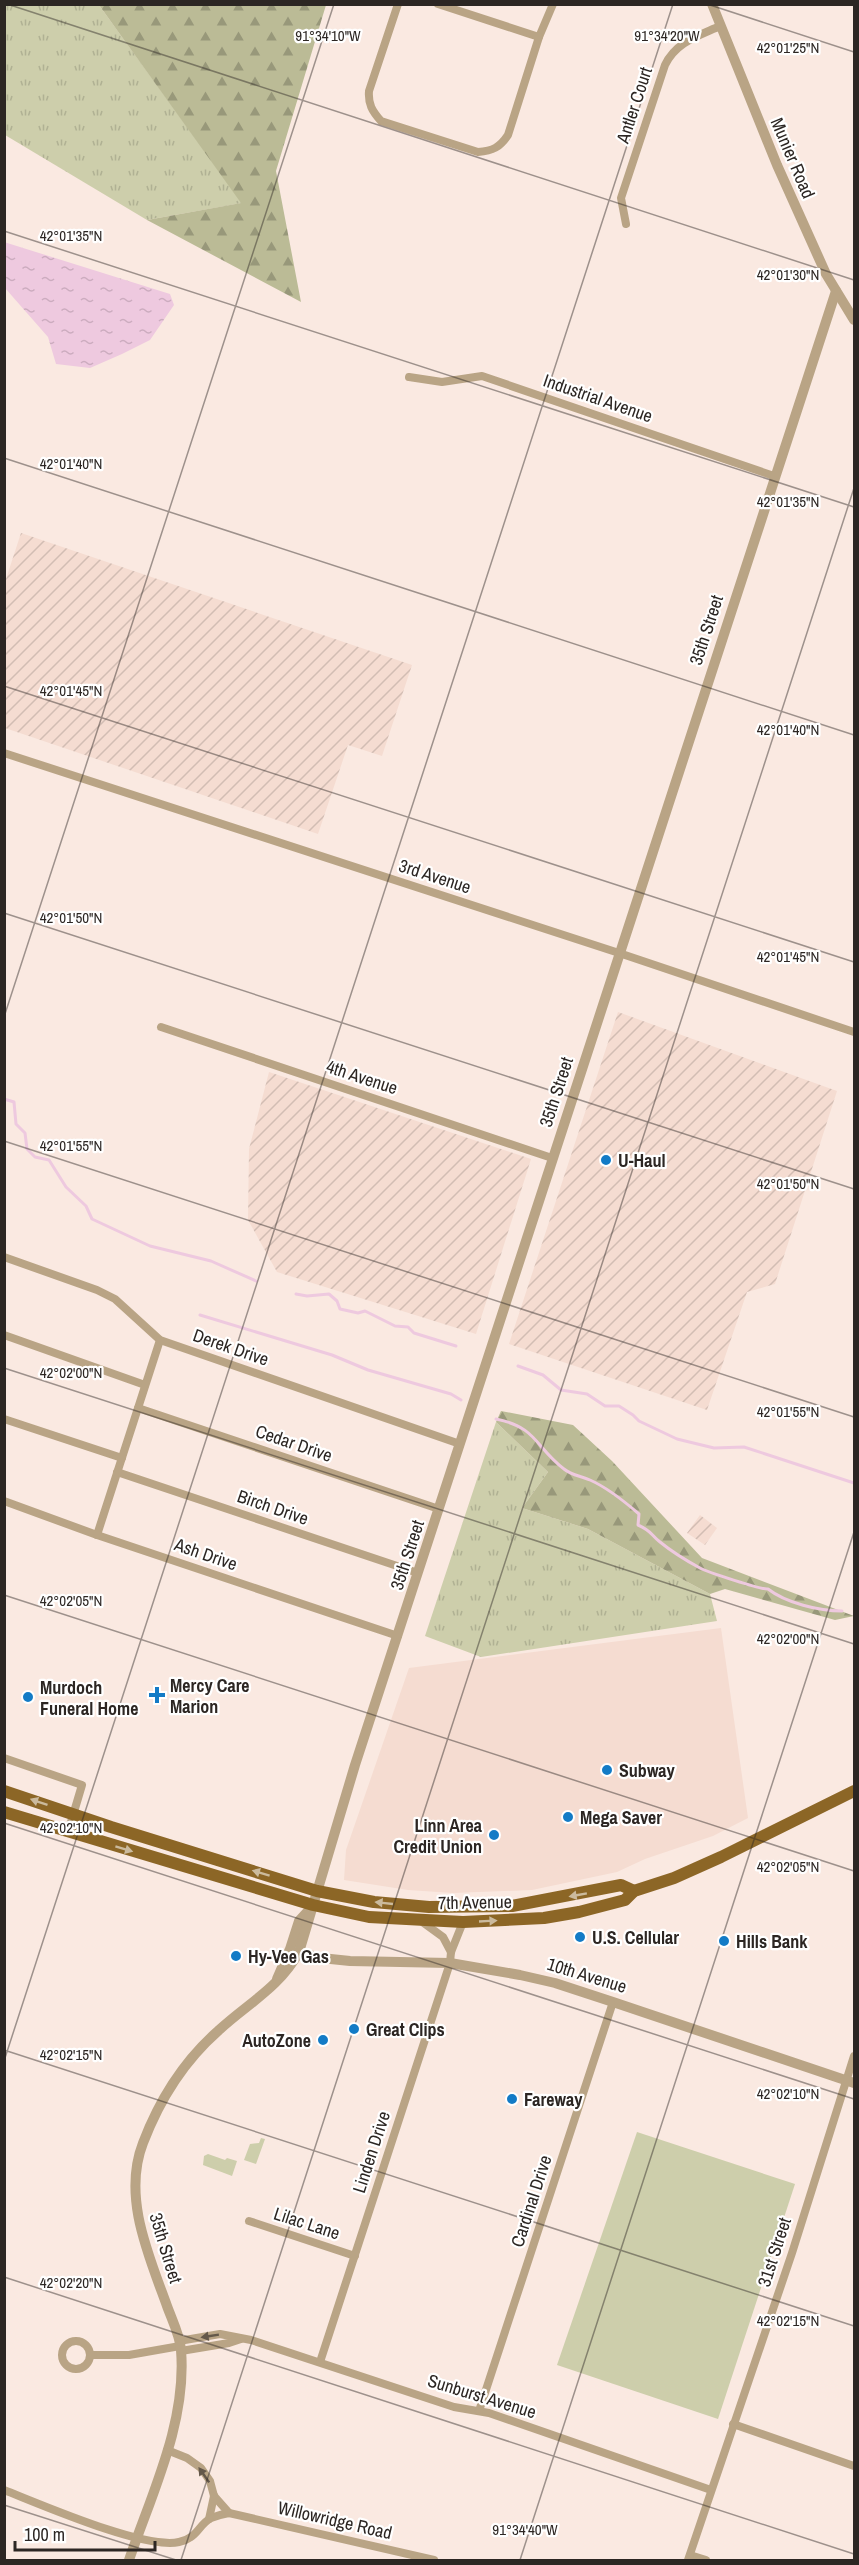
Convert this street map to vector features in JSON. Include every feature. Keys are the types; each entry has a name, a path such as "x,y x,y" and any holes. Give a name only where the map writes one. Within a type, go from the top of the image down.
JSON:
{"main road":[{"path":"4,1791 316,1891"},
{"name":"7th Avenue","path":"313,1905 369,1917 421,1921 463,1922 544,1917 579,1912 625,1900 634,1891 674,1878 721,1857 855,1791"},
{"path":"4,1812 313,1905"},
{"name":"7th Avenue","path":"316,1891 375,1902 474,1908 512,1906 621,1885 634,1891"}],"street":[{"path":"398,4 369,91 368,101 372,112 381,121 478,152 491,151 502,145 508,135 538,37 553,4"},
{"path":"438,4 538,37"},
{"name":"Munier Road","path":"712,4 777,165 836,291 855,320"},
{"name":"Antler Court","path":"626,224 621,198 670,54 680,45 720,26"},
{"name":"35th Street","path":"129,2560 167,2450 177,2414 182,2377 180,2346 143,2238 137,2211 136,2167 142,2144 168,2091 192,2057 218,2030 274,1986 288,1971 299,1952 316,1891 552,1158 836,291"},
{"name":"Industrial Avenue","path":"409,377 442,382 482,376 774,476"},
{"name":"3rd Avenue","path":"4,753 855,1032"},
{"name":"4th Avenue","path":"161,1027 552,1158"},
{"name":"Derek Drive","path":"4,1257 97,1290 115,1299 160,1340 460,1444"},
{"path":"4,1335 145,1385"},
{"path":"96,1535 160,1340"},
{"name":"Cedar Drive","path":"138,1408 439,1509"},
{"path":"4,1419 122,1458"},
{"name":"Birch Drive","path":"117,1472 418,1573"},
{"name":"Ash Drive","path":"4,1502 398,1636"},
{"path":"4,1758 82,1785 68,1832"},
{"name":"35th Street","path":"274,1986 290,1950 299,1920 313,1905"},
{"path":"421,1921 443,1937 451,1952"},
{"name":"Linden Drive","path":"320,2362 450,1963 451,1952 463,1922"},
{"name":"10th Avenue","path":"299,1952 321,1958 350,1961 450,1963 544,1980 850,2082"},
{"name":"Cardinal Drive","path":"479,2411 613,2002"},
{"name":"31st Street","path":"689,2558 850,2082 855,2056"},
{"name":"Lilac Lane","path":"249,2221 355,2256"},
{"name":"Sunburst Avenue","path":"90,2355 129,2355 180,2346 220,2334 252,2340 454,2407 479,2411 711,2490"},
{"path":"734,2424 855,2466"},
{"path":"167,2450 187,2458 201,2468 210,2481 214,2496 229,2513"},
{"name":"Willowridge Road","path":"4,2490 57,2512 137,2538 160,2543 177,2543 192,2539 209,2519 229,2513 434,2560"},
{"path":"209,2519 214,2496"},
{"path":"689,2558 705,2560"}],"shaded area":[{"path":"21,533 412,665 382,756 348,745 318,834 5,728 5,582"},
{"path":"618,1012 837,1091 775,1284 747,1292 707,1410 509,1344"},
{"path":"269,1072 531,1159 476,1334 277,1272 248,1220 249,1149"},
{"path":"700,1515 717,1528 705,1545 687,1533"},
{"path":"721,1628 748,1818 713,1836 645,1859 617,1872 532,1890 453,1893 408,1890 344,1880 346,1850 409,1668"}],"green space":[{"path":"5,5 99,5 242,203 147,220 5,135"},
{"path":"99,5 326,5 276,171 301,302 147,220 241,203"},
{"path":"501,1411 573,1425 612,1461 702,1558 854,1616 835,1620 725,1589 710,1594 588,1529 522,1508 548,1472 496,1422"},
{"path":"496,1422 548,1472 522,1508 588,1529 710,1594 717,1621 481,1657 425,1636"},
{"path":"637,2132 795,2184 718,2419 557,2365"},
{"path":"261,2138 265,2139 256,2164 244,2160 250,2144 259,2143"},
{"path":"208,2154 225,2160 227,2158 237,2161 232,2176 203,2165 204,2156"}],"water":[{"path":"4,242 170,294 174,305 150,340 122,354 90,368 56,364 48,337 5,288"}],"waterway":[{"path":"4,1099 14,1102 16,1124 25,1133 27,1149 35,1157 49,1160 66,1187 86,1206 92,1219 150,1246 211,1261 256,1281"},
{"path":"296,1294 307,1296 329,1294 337,1301 340,1309 358,1313 365,1311 395,1326 408,1327 414,1333 456,1346"},
{"path":"200,1315 332,1355 368,1370 451,1394 461,1400"},
{"path":"518,1366 543,1375 561,1390 587,1394 605,1406 619,1406 639,1421 677,1439 714,1448 744,1447 854,1483"},
{"path":"496,1419 520,1427 567,1471 597,1483 616,1495 639,1514 638,1525 669,1549 695,1565 734,1580 768,1589 803,1605 823,1610 842,1611"}],"place":[{"name":"U-Haul","path":"606,1160"},
{"name":"Mercy Care Marion","path":"157,1695"},
{"name":"Murdoch Funeral Home","path":"28,1697"},
{"name":"Subway","path":"607,1770"},
{"name":"Mega Saver","path":"568,1817"},
{"name":"Linn Area Credit Union","path":"494,1835"},
{"name":"U.S. Cellular","path":"580,1937"},
{"name":"Hills Bank","path":"724,1941"},
{"name":"Hy-Vee Gas","path":"236,1956"},
{"name":"Great Clips","path":"354,2029"},
{"name":"AutoZone","path":"323,2040"},
{"name":"Fareway","path":"512,2099"}]}
